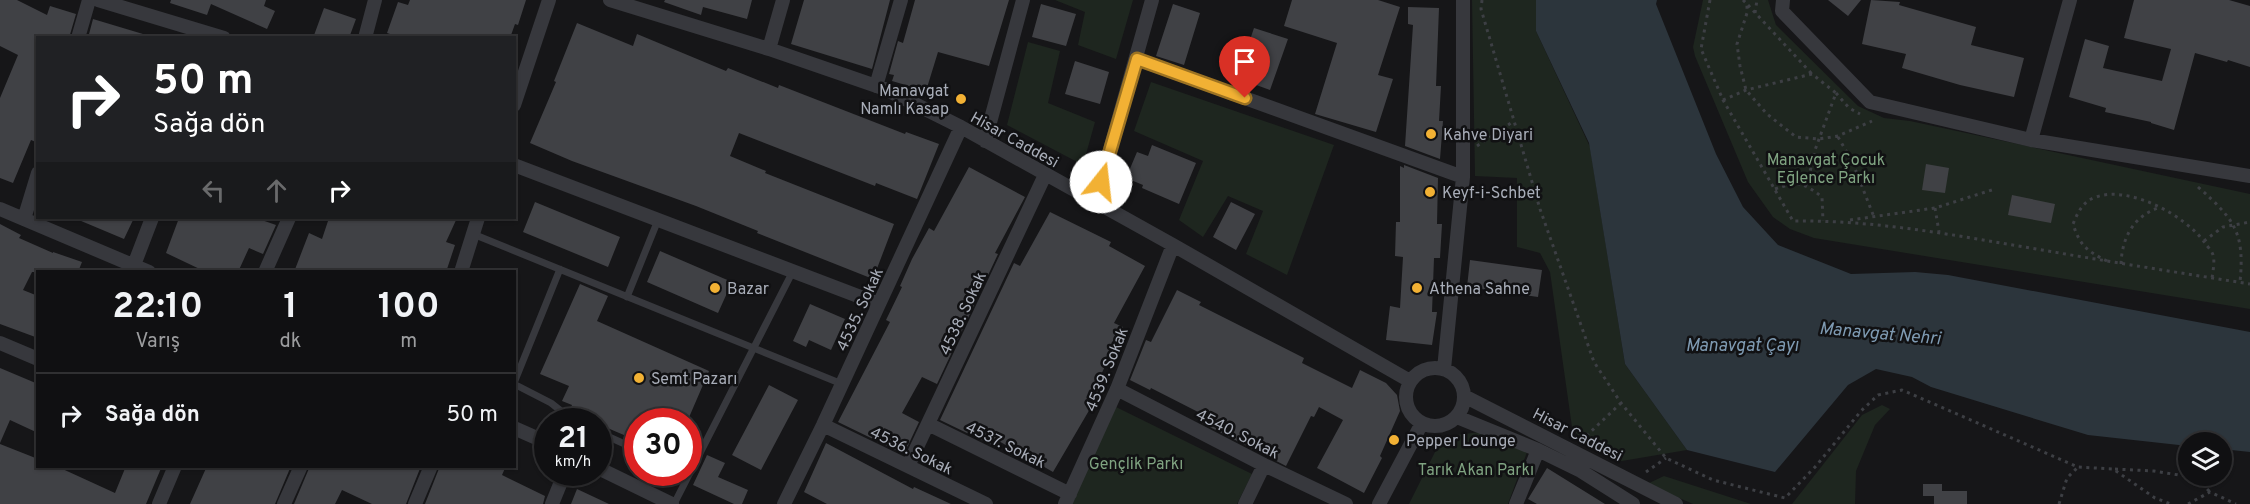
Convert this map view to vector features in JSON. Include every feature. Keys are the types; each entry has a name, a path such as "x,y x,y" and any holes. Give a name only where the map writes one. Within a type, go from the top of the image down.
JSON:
{"street":[{"path":"79,36 89,0"},
{"path":"98,0 216,36"},
{"path":"366,36 375,0"},
{"path":"516,99 549,0"},
{"name":"Hisar Caddesi","path":"610,0 769,49 876,86 962,128 1173,245 1410,381"},
{"path":"769,49 783,0"},
{"path":"876,86 901,0"},
{"path":"985,141 1023,0"},
{"path":"1095,203 1152,0"},
{"path":"1444,369 1463,177 1463,0"},
{"path":"1783,0 1782,11 1870,102 2031,140 2250,176"},
{"path":"2031,140 2070,0"},
{"path":"1137,59 1463,177"},
{"name":"4535. Sokak","path":"784,504 962,128"},
{"path":"516,166 879,304"},
{"name":"4538. Sokak","path":"908,466 1045,175"},
{"path":"24,219 36,180"},
{"path":"0,209 145,270"},
{"path":"134,265 152,219"},
{"path":"265,270 289,219"},
{"path":"461,270 478,219"},
{"name":"4539. Sokak","path":"1067,499 1116,389 1173,245"},
{"path":"0,343 36,358"},
{"path":"1426,369 1444,369 1460,381 1464,403 1457,417 1444,425 1429,426 1410,413 1406,391 1410,381 1419,372 1426,369"},
{"name":"4540. Sokak","path":"1116,389 1346,504"},
{"name":"Hisar Caddesi","path":"1464,396 1676,504"},
{"path":"1457,417 1538,450 1581,471 1633,504"},
{"path":"1379,504 1422,423"},
{"name":"4537. Sokak","path":"928,424 1067,499"},
{"name":"4536. Sokak","path":"823,425 986,504"},
{"path":"516,429 534,437"},
{"path":"1516,504 1538,450"},
{"path":"1245,504 1264,465"},
{"path":"159,504 174,468"},
{"path":"284,504 300,468"},
{"path":"415,504 430,468"},
{"path":"612,475 673,504"},
{"path":"552,504 559,486"}],"lane":[{"path":"627,297 658,220"},
{"path":"473,234 842,384"},
{"path":"516,379 560,269"},
{"path":"702,446 793,271"},
{"path":"516,385 558,408"},
{"path":"673,504 682,486"}],"path":[{"path":"1482,0 1481,9 1540,209 1594,363 1621,403 1666,458 1713,480 1785,498 1816,466 1857,415 1878,395 1902,390 2078,467 2154,471 2197,478 2210,492 2236,504"},
{"path":"1710,0 1701,49 1723,100 1793,221 1842,221 1939,232 2250,284"},
{"path":"1743,0 1747,4 1812,74 1836,93 1849,108 1872,121 1838,136 1819,139 1796,137 1767,114 1746,90 1737,44 1747,13 1747,4"},
{"path":"1755,13 1756,0"},
{"path":"1723,100 1746,90 1812,74"},
{"path":"1807,185 1819,139 1836,93"},
{"path":"1463,155 1514,121"},
{"path":"1838,136 1852,161 1874,217"},
{"path":"1774,189 1792,183 1807,185 1822,197 1823,221"},
{"path":"2198,187 2224,210 2234,226 2243,255 2240,282"},
{"path":"1842,221 1935,208 1995,189"},
{"path":"2110,262 2087,251 2077,237 2073,224 2080,207 2094,197 2110,194 2138,199 2162,207 2198,234 2213,255 2212,278"},
{"path":"2121,264 2122,246 2131,228 2147,211 2162,207"},
{"path":"1935,208 1939,232"},
{"path":"2204,242 2223,227 2250,222"},
{"path":"2242,261 2250,259"},
{"path":"1572,449 1621,403"},
{"path":"1639,484 1646,471 1666,458"},
{"path":"2058,504 2067,478 2078,467"},
{"path":"2113,469 2155,498 2171,504"},
{"path":"2188,504 2210,492"}],"green space":[{"path":"1055,0 1133,0 1116,59 1078,45 1085,12"},
{"path":"1472,0 1536,0 1536,31 1590,147 1625,364 1687,450 1616,462 1581,440 1572,427 1550,272 1540,253 1517,247 1517,178 1475,176"},
{"name":"Manavgat Çocuk Eğlence Parkı","path":"1703,0 1768,0 1776,25 1858,106 1884,118 1910,121 2250,194 2250,309 1814,238 1790,229 1773,217 1748,182 1695,56 1693,47"},
{"path":"1028,42 1060,51 1048,103 1095,122 1083,165 1007,125"},
{"path":"1151,82 1334,145 1287,275 1246,254 1263,211 1228,196 1203,237 1179,220 1203,161 1134,131"},
{"path":"1882,405 1890,409 1875,425 1856,471 1855,504 1792,504 1862,415"},
{"name":"Gençlik Parkı","path":"1116,407 1252,474 1237,504 1069,504"},
{"name":"Tarık Akan Parkı","path":"1480,432 1527,452 1508,504 1409,504 1437,448 1456,435"},
{"path":"1664,476 1751,504 1693,504 1647,484"}],"water":[{"name":"Manavgat Çayı","path":"1536,0 1657,0 1656,4 1716,154 1743,207 1778,245 1851,274 1915,272 1948,275 2250,332 2250,452 2232,450 2232,432 2178,432 2178,445 2088,435 1931,387 1912,377 1876,369 1848,385 1775,472 1687,450 1625,364 1589,143 1536,31"}],"building":[{"path":"0,0 17,0 47,15 50,6 76,14 70,36 36,36 36,142 31,140 13,183 0,178 0,98 18,55 0,46"},
{"path":"171,0 266,0 264,6 275,11 267,29 211,4 207,15 170,3"},
{"path":"410,0 526,0 518,25 515,24 511,36 396,36 387,33 398,2 408,5"},
{"path":"665,0 752,0 747,19 703,7 701,15 664,2"},
{"path":"804,0 890,0 872,69 791,44"},
{"path":"915,0 1009,0 989,66 938,52 926,91 892,81 894,75 889,74 898,41 903,43"},
{"path":"1292,0 1378,0 1400,7 1378,75 1393,79 1376,132 1315,114 1337,43 1284,26"},
{"path":"1828,0 1861,0 1848,16"},
{"path":"1871,0 1900,2 1899,5 1976,27 1971,45 2024,58 2014,97 1960,85 1902,68 1906,54 1862,44"},
{"path":"2134,0 2229,0 2250,6 2250,67 2195,53 2174,130 2151,122 2105,112 2106,108 2069,97 2085,39 2109,46 2103,68 2162,81 2171,49 2124,38"},
{"path":"1041,4 1076,14 1066,46 1032,37"},
{"path":"1173,4 1200,13 1184,65 1156,56"},
{"path":"1408,7 1439,8 1436,86 1441,86 1439,121 1443,121 1440,159 1405,146 1413,25 1408,24"},
{"path":"324,8 356,19 350,36 314,36"},
{"path":"93,19 143,34 143,36 89,36"},
{"path":"577,23 633,46 637,34 726,71 728,68 778,88 779,85 905,134 906,132 939,144 917,199 876,183 875,186 739,133 730,156 766,171 765,173 894,224 873,279 696,206 572,161 530,143 556,82 554,81"},
{"path":"1254,28 1288,39 1270,90 1237,78"},
{"path":"1075,61 1109,72 1100,104 1065,94"},
{"path":"1152,145 1196,163 1179,204 1142,188 1143,185 1126,178 1137,152 1148,156"},
{"path":"1926,164 1949,168 1945,193 1922,190"},
{"path":"1404,165 1438,178 1437,224 1442,224 1440,258 1434,258 1432,312 1437,312 1432,345 1386,340 1390,306 1400,308 1403,257 1395,256 1396,222 1400,222 1400,166 1404,168"},
{"path":"969,167 1025,197 995,253 998,254 937,384 922,377 902,413 919,422 904,454 838,422 890,322 886,320 912,259 929,228 934,231"},
{"path":"2012,195 2055,204 2051,223 2008,215"},
{"path":"535,202 620,237 608,267 523,232"},
{"path":"1231,202 1255,214 1236,250 1213,237"},
{"path":"1050,212 1111,242 1109,246 1145,266 1114,323 1123,327 1095,388 1101,390 1053,472 997,440 994,446 940,420 1014,263 1020,266"},
{"path":"76,219 134,219 124,239"},
{"path":"179,219 259,219 276,225 263,254 249,248 239,270 202,270 166,253"},
{"path":"329,219 457,219 446,242 455,245 447,270 295,270 309,233 322,239"},
{"path":"0,224 21,235 19,238 53,253 82,262 79,270 36,270 32,272 23,290 36,295 36,337 0,324"},
{"path":"660,251 732,282 718,313 647,282"},
{"path":"1470,260 1542,270 1538,297 1467,287"},
{"name":"Semt Pazarı","path":"580,284 608,296 597,321 709,371 693,408 624,408 624,435 612,430 612,408 571,408 572,405 562,401 569,386 540,374"},
{"path":"1177,290 1201,302 1199,305 1304,358 1302,363 1352,388 1360,370 1386,383 1397,395 1400,411 1380,456 1382,458 1364,493 1317,468 1343,420 1319,407 1314,417 1311,416 1286,466 1198,421 1202,414 1130,380 1146,340 1151,342"},
{"path":"810,304 845,319 831,350 809,340 806,347 793,341"},
{"path":"0,368 36,383 36,432 10,420 0,443"},
{"path":"769,385 798,400 761,470 732,455"},
{"path":"826,443 913,489 914,487 951,504 827,504 804,492"},
{"path":"0,444 36,458 36,468 60,468 115,493 125,468 161,468 146,504 0,504"},
{"path":"707,455 725,463 718,477 748,490 742,504 734,504 695,486 702,486 702,466"},
{"path":"206,468 290,468 275,504 190,504"},
{"path":"309,468 420,468 406,504 372,504 342,490 335,504 294,504"},
{"path":"439,468 505,468 502,475 545,496 543,504 425,504"},
{"path":"1547,468 1605,504 1537,504 1528,499"},
{"path":"1923,484 1942,484 1942,491 1967,491 1967,504 1934,504 1934,496 1923,496"},
{"path":"577,489 609,504 571,504"}],"place":[{"name":"Manavgat Namlı Kasap","path":"961,99"},
{"name":"Kahve Diyari","path":"1431,134"},
{"name":"Keyf-i-Schbet","path":"1430,192"},
{"name":"Bazar","path":"715,288"},
{"name":"Athena Sahne","path":"1417,288"},
{"name":"Semt Pazarı","path":"639,378"},
{"name":"Pepper Lounge","path":"1394,440"}],"route":[{"path":"1101,182 1137,59 1245,98"}],"water label":[{"name":"Manavgat Nehri","path":"1880,333"}]}
